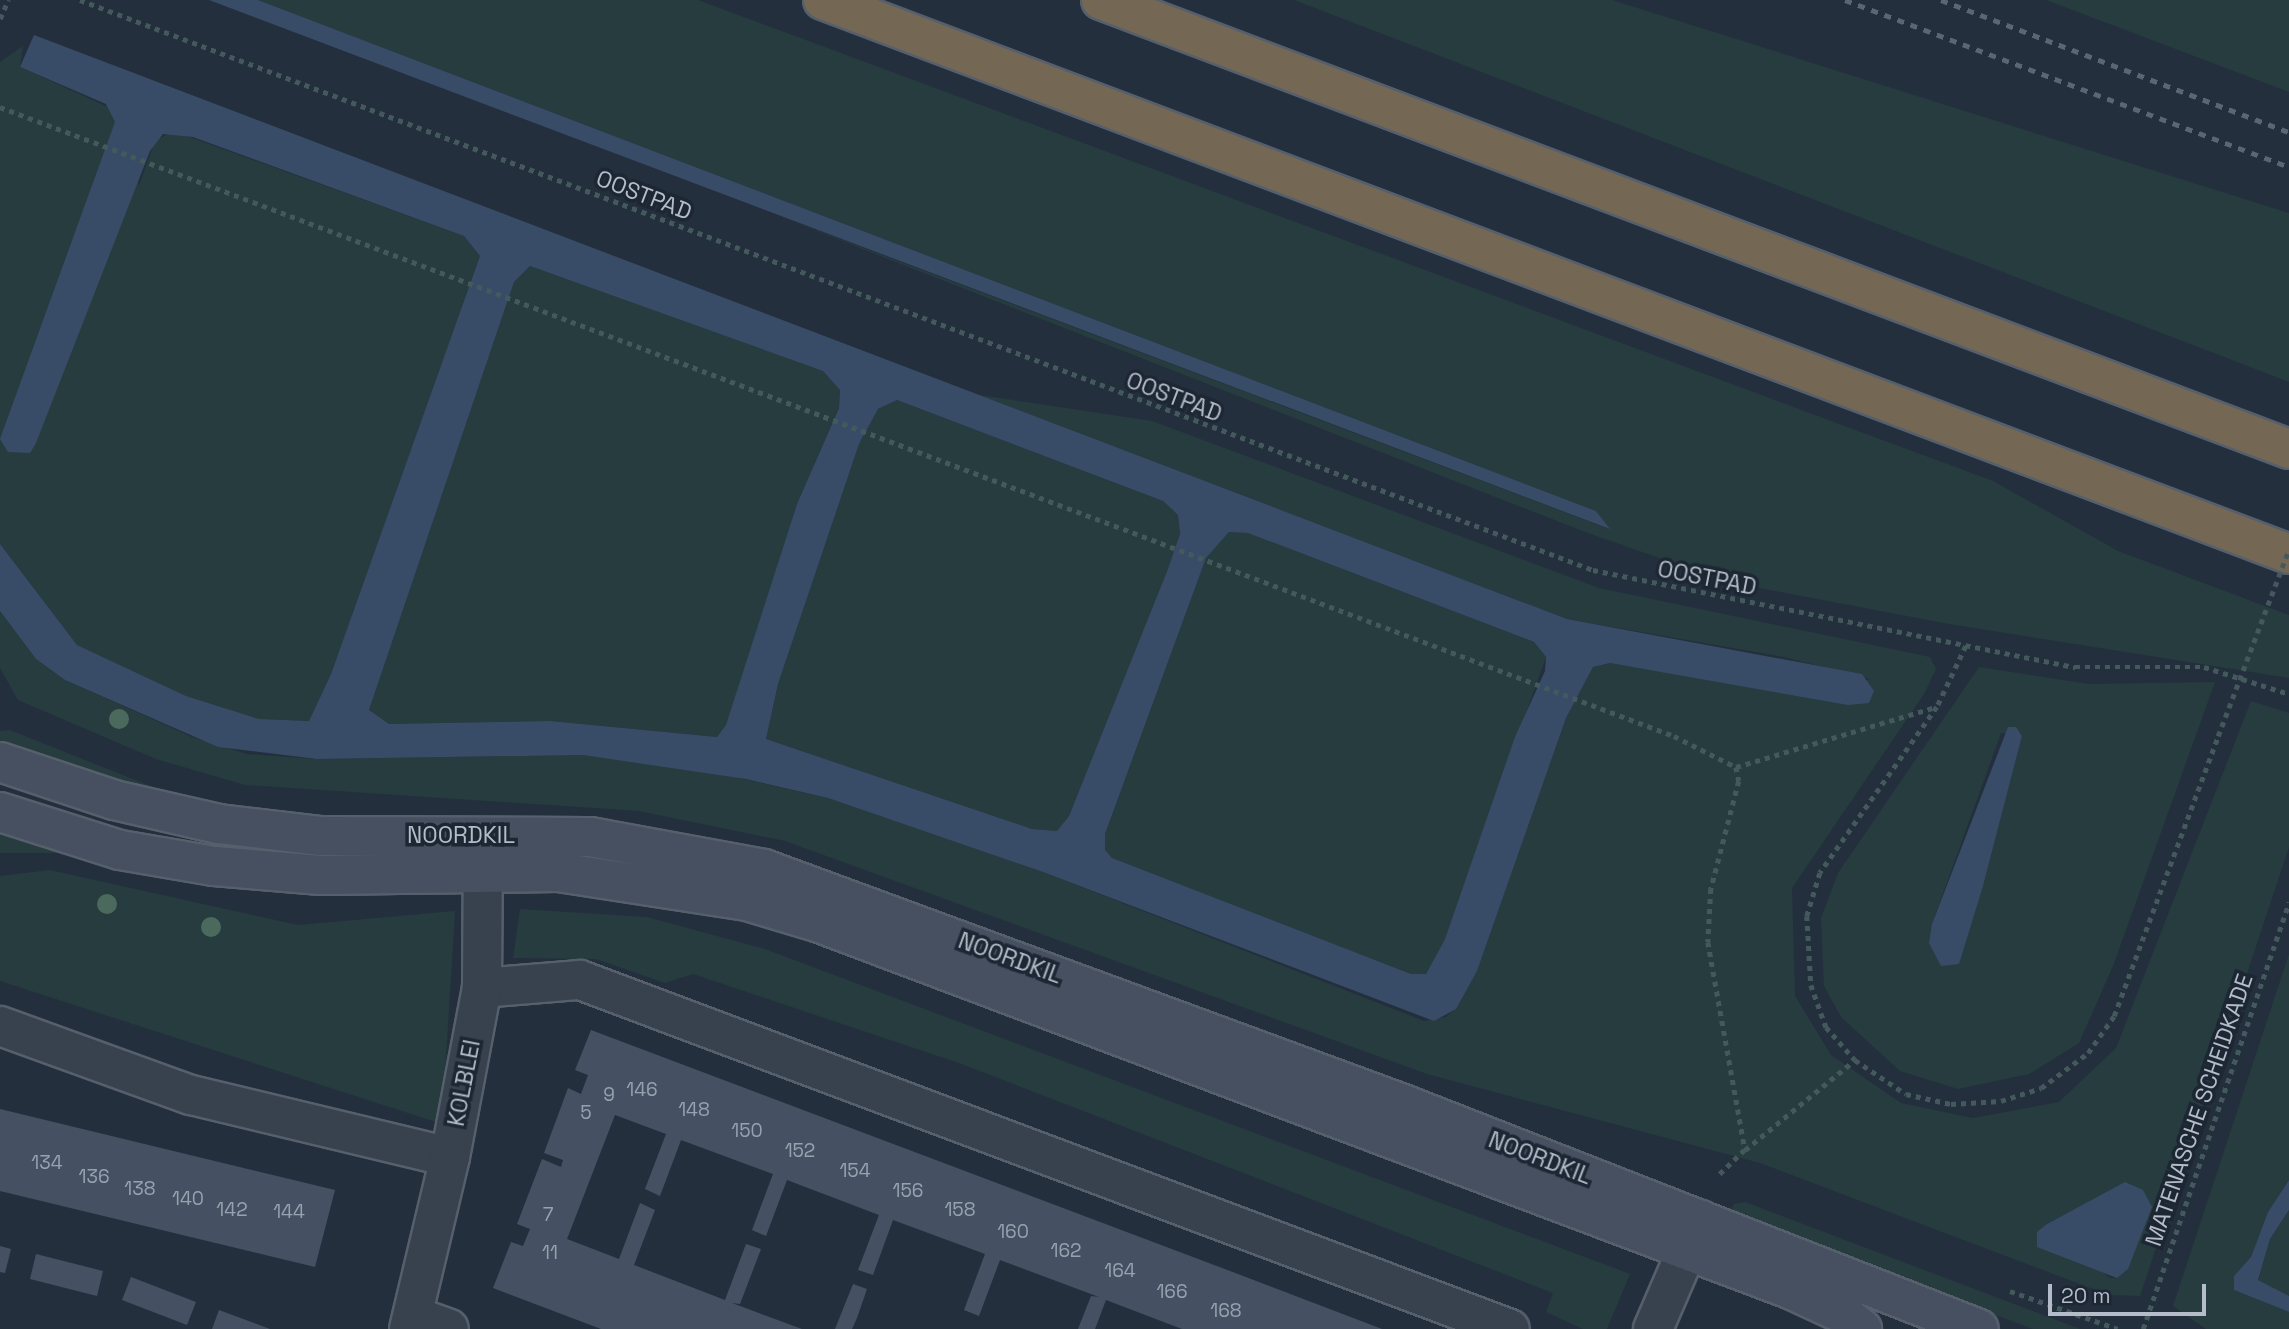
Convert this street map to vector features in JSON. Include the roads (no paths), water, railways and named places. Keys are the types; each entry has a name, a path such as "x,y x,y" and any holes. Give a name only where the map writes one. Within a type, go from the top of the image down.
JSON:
{"highway":[{"path":"823,0 2289,552"},
{"path":"1101,0 2289,449"}],"street":[{"name":"NOORDKIL","path":"0,762 114,800 219,824 484,851 656,883 817,922 1694,1235 1979,1329"},
{"name":"NOORDKIL","path":"0,812 120,850 214,866 321,875 484,851"},
{"name":"KOLBLEI","path":"411,1322 450,1157 482,988 484,851"},
{"path":"482,988 580,980 1510,1329"},
{"path":"0,1026 191,1095 450,1157"},
{"name":"NOORDKIL","path":"1694,1235 1862,1329"},
{"path":"1653,1329 1694,1235"},
{"path":"411,1322 449,1329"}],"water":[{"path":"209,0 258,0 1596,511 1610,529"},
{"path":"34,35 1567,619 1862,674 1874,691 1869,703 1848,705 1610,663 1593,667 1566,718 1477,971 1456,1009 1434,1021 1043,872 828,798 746,779 583,755 317,759 218,747 65,680 36,659 0,611 0,544 77,645 186,696 259,719 309,721 331,674 480,256 464,236 193,137 163,134 150,151 36,443 30,453 8,452 0,439 115,122 106,104 20,67","holes":["530,266 823,371 840,390 839,408 797,504 726,725 717,737 550,721 389,724 369,710 514,282","897,400 1163,501 1178,515 1180,534 1168,569 1069,816 1057,831 1032,829 766,739 778,684 859,444 878,409","1229,532 1248,533 1534,642 1546,657 1545,671 1515,737 1445,939 1426,974 1411,974 1112,858 1105,850 1105,834 1206,558"]},
{"path":"2008,727 2016,727 2022,736 1983,886 1959,964 1941,966 1929,943 1932,924"},
{"path":"2289,1180 2289,1210 2270,1239 2258,1280 2289,1296 2289,1312 2234,1290 2234,1276 2251,1257 2268,1212"},
{"path":"2125,1182 2143,1190 2152,1207 2128,1269 2117,1278 2037,1247 2037,1232 2047,1224"}],"railway":[{"path":"1845,0 2289,167"},
{"path":"1941,0 2289,132"}]}
